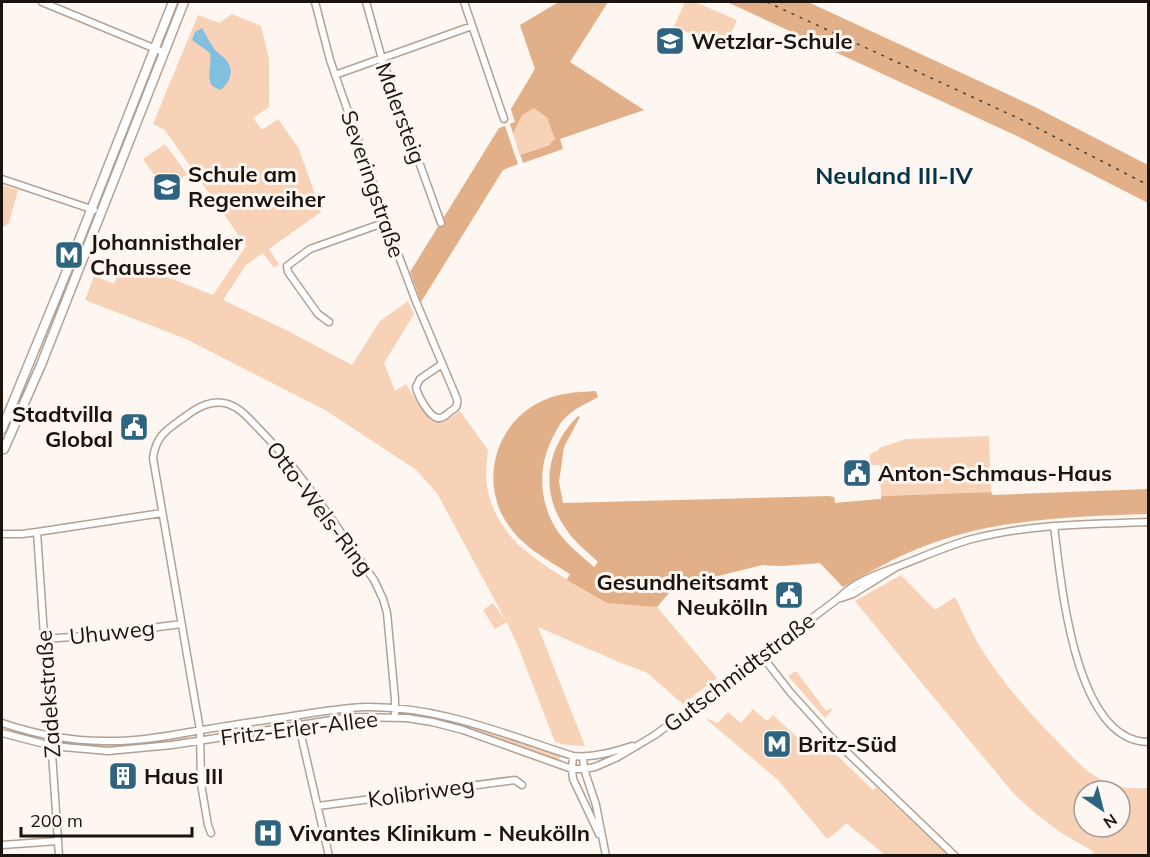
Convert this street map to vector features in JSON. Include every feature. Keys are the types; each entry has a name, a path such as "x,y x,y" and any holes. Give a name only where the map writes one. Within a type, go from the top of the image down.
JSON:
{"main road":[{"path":"2,429 172,2"},
{"path":"3,452 40,365 184,2"}],"street":[{"path":"42,2 163,52"},
{"name":"Severingstraße","path":"315,2 335,75 386,222 414,299 442,364 457,399 458,404 455,409 439,418 431,414 419,397 416,387 420,379 442,364"},
{"name":"Malersteig","path":"366,2 382,59 441,223"},
{"path":"464,2 504,119"},
{"path":"335,75 472,26"},
{"path":"2,179 100,212"},
{"path":"329,322 316,312 288,272 288,266 310,249 386,222"},
{"name":"Otto-Wels-Ring","path":"200,730 153,458 154,448 162,434 193,410 206,404 229,404 240,410 290,461 372,577 380,591 387,613 395,718"},
{"path":"2,534 37,532 162,513"},
{"name":"Gutschmidtstraße","path":"584,769 618,757 655,735 846,591 886,570 931,552 973,539 1025,529 1149,522"},
{"path":"1054,526 1065,610 1078,660 1091,694 1103,717 1117,731 1130,739 1149,742"},
{"name":"Zadekstraße","path":"37,532 59,855"},
{"name":"Uhuweg","path":"44,639 181,624"},
{"path":"762,656 820,726 955,854"},
{"name":"Fritz-Erler-Allee","path":"2,723 51,736 106,741 159,737 339,708 395,707 450,716 573,756 583,757"},
{"path":"296,715 329,855"},
{"name":"Fritz-Erler-Allee","path":"2,733 52,746 108,751 199,741 351,717 395,718 432,722 463,730 572,769 584,769"},
{"name":"Fritz-Erler-Allee","path":"199,741 200,730"},
{"path":"199,741 201,784 211,833"},
{"name":"Gutschmidtstraße","path":"583,757 639,745"},
{"path":"573,756 573,779 603,842"},
{"path":"583,757 606,855"},
{"name":"Kolibriweg","path":"318,806 515,780 522,785"},
{"path":"2,845 58,841"}],"shaded area":[{"path":"559,2 540,111 550,119 555,140 551,141 550,145 520,155 510,124 515,122 511,109 535,69 520,25"},
{"path":"559,2 608,2 570,62 644,110 560,139 563,149 523,163 520,155 550,145 555,139 549,119 534,108 522,115 513,133 510,124 515,122 511,109 535,69 520,25"},
{"path":"685,2 695,2 737,20 724,49 674,26"},
{"path":"727,2 808,2 1033,106 1148,165 1148,203 1017,136"},
{"path":"232,14 261,26 269,59 269,107 253,118 262,130 278,119 299,149 321,212 269,249 279,264 274,268 263,253 246,265 223,300 352,365 380,321 408,301 414,314 384,363 395,391 406,384 422,408 437,422 443,422 460,411 488,450 487,484 492,504 501,523 526,551 566,579 571,574 594,568 601,560 828,496 834,497 835,503 881,499 880,465 870,465 870,454 879,448 906,439 989,436 991,492 882,496 890,562 843,587 820,563 762,565 674,587 657,607 717,678 683,704 646,672 538,627 585,746 555,742 507,622 495,629 483,610 493,603 506,621 438,495 415,469 325,410 186,339 85,300 94,276 114,284 124,260 213,295 246,246 165,130 153,124 198,15 219,23"},
{"path":"505,126 518,164 503,170 421,302 410,272 499,128"},
{"path":"165,144 187,174 165,190 143,159"},
{"path":"2,185 18,190 9,223 2,228"},
{"path":"596,391 598,397 570,413 558,427 547,450 542,483 546,506 555,527 568,544 594,567 598,562 573,538 557,515 549,485 553,456 567,428 578,416 580,417 564,447 559,482 563,503 828,496 834,497 835,503 881,499 882,496 991,492 993,495 1148,489 1148,514 1033,521 965,533 902,556 843,587 820,563 762,565 674,587 657,607 607,603 567,580 570,574 537,553 515,534 500,510 493,475 502,441 511,426 523,413 552,397"},
{"path":"901,575 935,610 955,597 978,644 1009,688 1076,761 1100,779 1072,779 1072,839 1132,839 1132,788 1148,788 1148,855 1091,855 1094,852 1060,832 1035,813 1014,794 855,601"},
{"path":"796,671 826,711 831,708 832,710 825,718 788,676"},
{"path":"753,709 767,721 773,715 812,751 822,741 873,790 876,787 948,855 885,855 846,823 827,839 779,781 705,718 718,723 728,712 741,723"},
{"path":"410,712 467,724 561,755 559,760 467,729 410,716"},
{"path":"188,735 188,739 140,745 95,747 62,745 62,740 86,743"}],"water":[{"path":"202,28 215,50 229,64 231,72 229,80 220,90 212,86 210,82 210,53 192,40 195,32"}],"railway":[{"path":"767,2 1022,120 1148,185"}],"place":[{"name":"Wetzlar-Schule","path":"670,41"},
{"name":"Schule am Regenweiher","path":"167,187"},
{"name":"Johannisthaler Chaussee","path":"69,255"},
{"name":"Stadtvilla Global","path":"134,427"},
{"name":"Anton-Schmaus-Haus","path":"857,473"},
{"name":"Gesundheitsamt Neukölln","path":"789,595"},
{"name":"Britz-Süd","path":"777,744"},
{"name":"Haus III","path":"123,776"},
{"name":"Vivantes Klinikum - Neukölln","path":"268,833"}],"district":[{"name":"Neuland III-IV","path":"894,175"}]}
